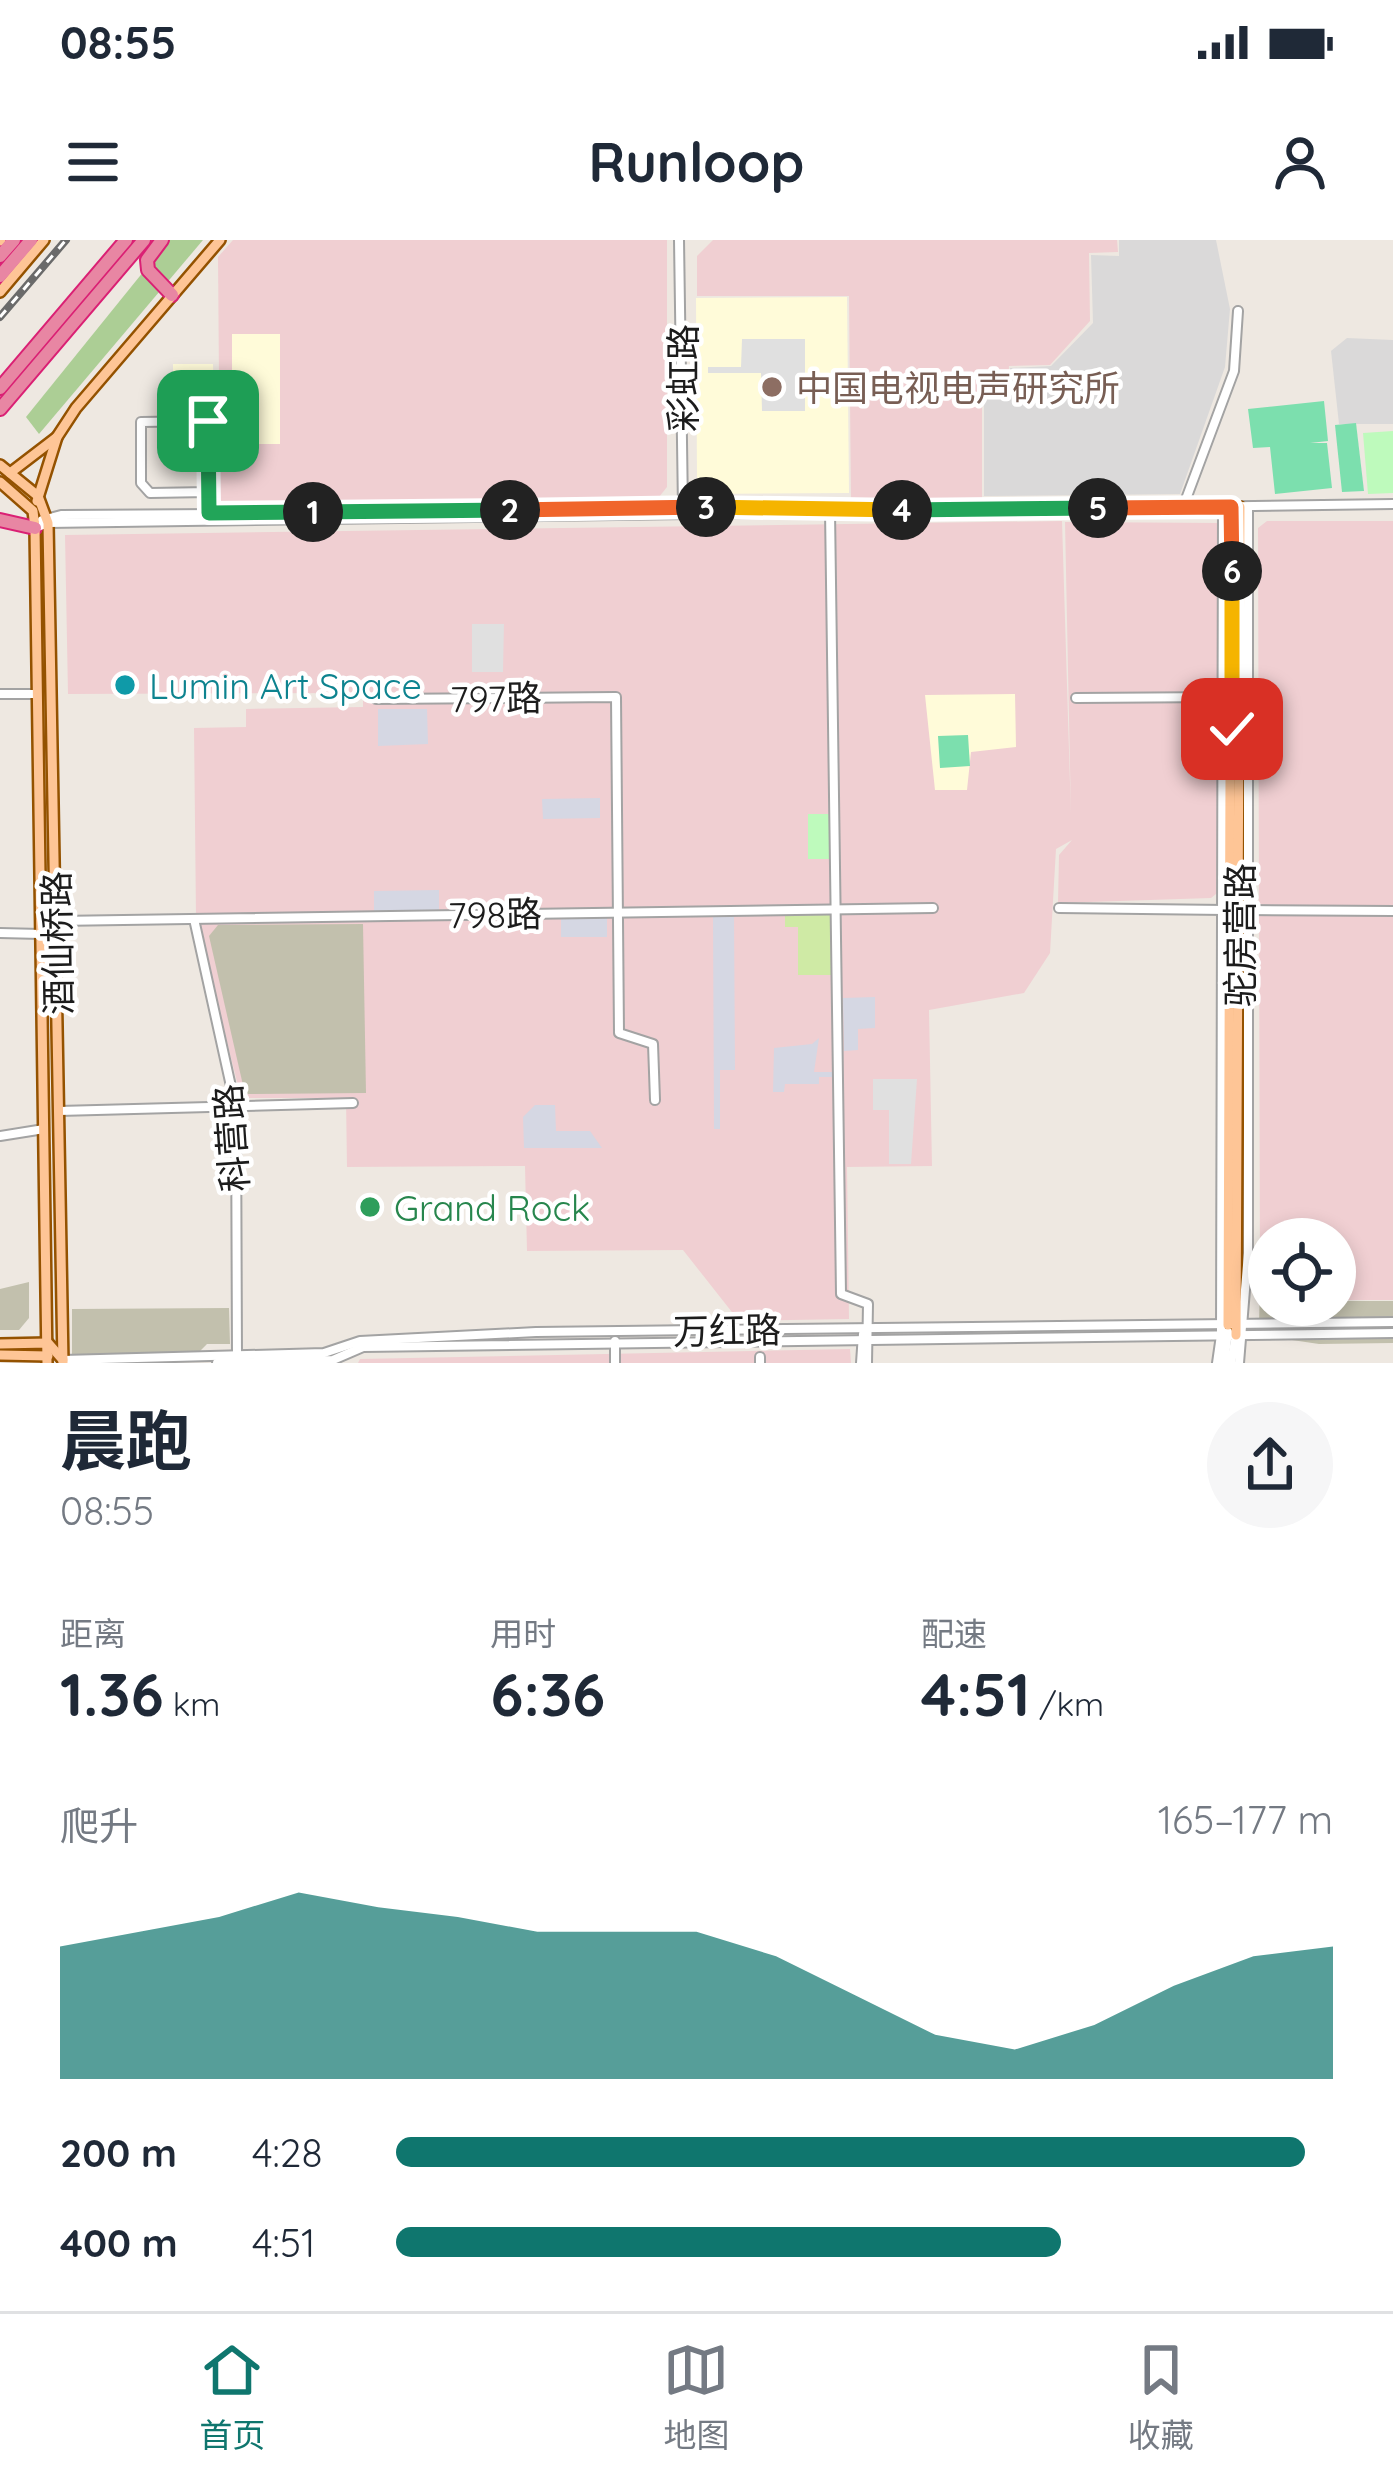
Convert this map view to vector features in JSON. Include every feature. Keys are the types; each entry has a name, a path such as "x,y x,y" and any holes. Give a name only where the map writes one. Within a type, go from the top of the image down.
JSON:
{"highway":[{"path":"0,256 14,240"},
{"path":"0,276 31,240"},
{"path":"0,409 7,386 126,240"},
{"path":"7,386 144,240"},
{"path":"162,240 147,260 148,270 172,295"},
{"path":"0,520 43,522"}],"main road":[{"path":"0,292 44,240"},
{"path":"10,473 57,437 220,240"},
{"path":"33,512 57,437"},
{"path":"0,465 38,496 43,522"},
{"path":"0,482 43,522"},
{"name":"驼房营路","path":"1235,910 1227,697 1236,507"},
{"name":"驼房营路","path":"1232,1330 1236,507"},
{"name":"酒仙桥路","path":"43,522 39,694 47,1354"},
{"name":"酒仙桥路","path":"43,522 57,921 61,1362"},
{"path":"0,1343 61,1362"},
{"path":"0,1355 47,1354"}],"street":[{"name":"彩虹路","path":"679,240 683,512"},
{"path":"1183,507 1234,371 1238,311"},
{"path":"209,492 150,493 141,483 141,422 208,421 209,492 209,513"},
{"path":"43,522 804,506 830,511 1393,504"},
{"path":"830,511 841,1294 868,1304 864,1363"},
{"path":"43,522 209,513 683,512"},
{"path":"0,694 39,694"},
{"name":"797路","path":"376,699 616,697 618,912"},
{"path":"1076,698 1227,697"},
{"name":"798路","path":"57,921 934,908"},
{"path":"1059,908 1393,910"},
{"path":"1232,1330 1235,910"},
{"path":"618,912 620,1033 653,1044 655,1100"},
{"name":"科营路","path":"194,918 236,1109 237,1359"},
{"path":"0,933 43,934"},
{"path":"58,1111 353,1103"},
{"path":"0,1136 46,1129"},
{"name":"万红路","path":"1232,1330 1393,1322"},
{"name":"驼房营路","path":"1228,1363 1232,1330"},
{"name":"万红路","path":"217,1363 324,1353 360,1341 536,1332 1393,1333"},
{"name":"万红路","path":"61,1362 343,1361 363,1347 865,1334"},
{"path":"615,1342 615,1359"}],"shaded area":[{"path":"233,240 667,240 667,487 659,497 220,503 218,257"},
{"path":"713,240 1117,240 1118,252 1089,253 1090,321 1050,365 1009,366 1008,385 982,387 982,500 851,501 849,296 697,296 697,256"},
{"path":"1119,240 1216,240 1230,309 1225,367 1180,494 984,496 984,388 1010,389 1010,368 1051,366 1093,323 1091,255 1119,256"},
{"name":"中国电视电声研究所","path":"847,297 849,493 702,494 697,477 696,298"},
{"path":"232,334 280,334 280,444 232,444"},
{"path":"1347,338 1393,340 1393,424 1339,424 1331,351"},
{"path":"742,339 805,339 805,411 762,411 761,373 708,373 708,367 741,367"},
{"path":"173,364 213,364 214,402 173,402"},
{"path":"1062,521 1071,816 1065,522 1220,523 1221,890 1211,898 1058,903 1059,855 1072,840 1056,849 1050,953 1024,993 929,1010 932,1166 847,1167 849,1319 739,1321 683,1250 527,1251 525,1166 347,1167 346,1098 241,1098 196,917 194,728 246,727 246,709 363,707 363,693 68,694 65,535"},
{"path":"1267,521 1393,521 1393,1300 1356,1300 1356,1218 1260,1218 1258,528"},
{"path":"472,624 504,624 503,672 472,672"},
{"path":"1015,694 1016,747 971,752 967,790 935,790 925,695"},
{"path":"378,709 427,709 428,744 378,746"},
{"path":"600,798 600,818 543,819 542,799"},
{"path":"439,890 439,911 374,911 374,891"},
{"path":"713,914 734,914 735,1070 720,1070 720,1129 714,1129"},
{"path":"607,916 607,937 561,937 561,917"},
{"path":"363,924 366,1093 245,1094 209,936 218,925"},
{"path":"875,997 875,1028 858,1029 858,1050 844,1051 843,998"},
{"path":"819,1038 814,1072 833,1072 833,1077 819,1077 819,1084 785,1084 784,1092 773,1092 774,1048 812,1044"},
{"path":"873,1079 917,1079 911,1164 889,1164 889,1110 873,1110"},
{"path":"535,1105 555,1105 556,1131 590,1131 602,1148 524,1148 523,1117"},
{"path":"29,1282 29,1318 19,1330 0,1330 0,1289"},
{"path":"1356,1301 1393,1301 1393,1343 1319,1344 1265,1336 1259,1326 1356,1326"},
{"path":"229,1308 230,1344 207,1344 198,1353 72,1357 72,1309"},
{"path":"850,1349 851,1363 358,1363 360,1359"}],"green space":[{"path":"169,240 203,240 39,434 26,417"},
{"path":"1324,401 1328,441 1310,443 1327,443 1332,488 1275,494 1270,447 1253,448 1248,409"},
{"path":"1356,423 1364,491 1342,492 1335,425"},
{"path":"1393,431 1393,493 1368,494 1363,433"},
{"path":"968,735 970,766 940,768 938,736"},
{"path":"808,814 832,814 832,859 808,859"},
{"path":"785,915 833,915 834,975 798,975 798,927 785,927"}],"railway":[{"path":"0,317 66,240"}],"place":[{"name":"中国电视电声研究所","path":"772,387"},
{"name":"Lumin Art Space","path":"125,685"},
{"name":"Grand Rock","path":"370,1207"}],"route":[{"path":"208,421 209,513 1231,507 1232,729"}]}
